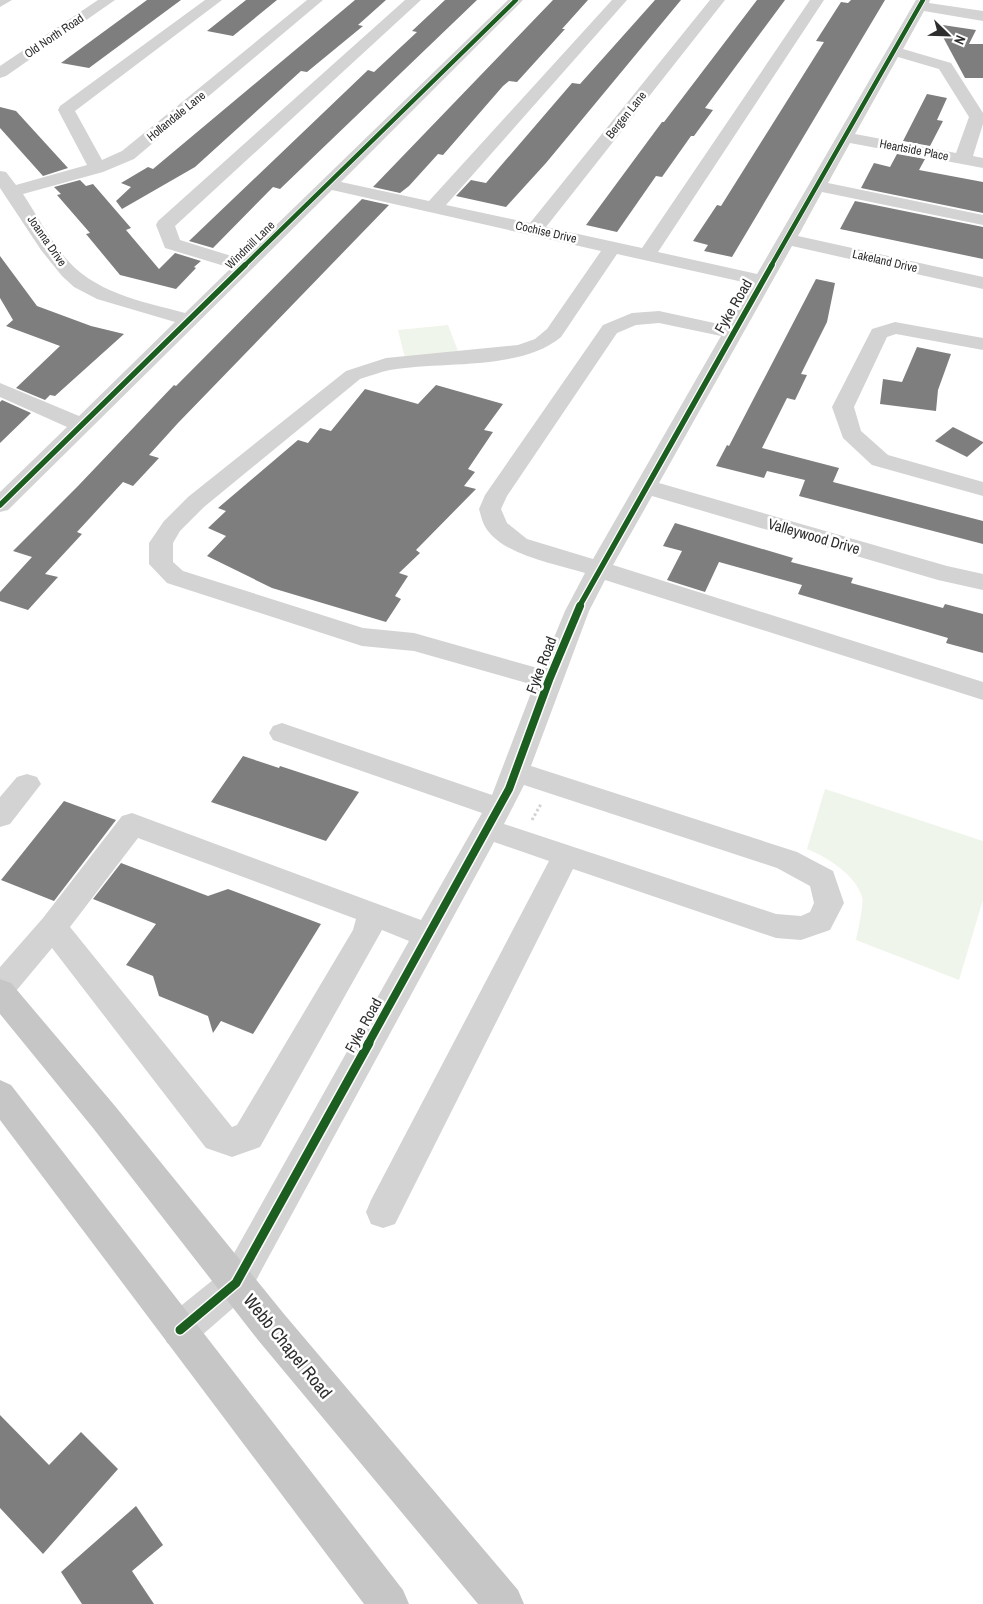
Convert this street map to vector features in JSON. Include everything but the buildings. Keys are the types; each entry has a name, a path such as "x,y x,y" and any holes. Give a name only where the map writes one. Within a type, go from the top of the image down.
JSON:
{"main road":[{"name":"Webb Chapel Road","path":"0,992 104,1117 271,1327 504,1604"},
{"path":"0,1095 390,1604"}],"street":[{"path":"0,3 5,0"},
{"name":"Old North Road","path":"0,73 108,0"},
{"path":"97,168 66,110 215,0"},
{"name":"Hollandale Lane","path":"13,191 97,168 128,155 316,0"},
{"path":"245,266 172,244 165,225 414,0"},
{"name":"Windmill Lane","path":"0,506 516,0"},
{"path":"434,207 620,0"},
{"name":"Bergen Lane","path":"534,230 718,0"},
{"path":"647,255 818,0"},
{"path":"922,3 983,16"},
{"name":"Fyke Road","path":"180,1330 236,1283 493,819 516,772 549,680 577,611 922,3"},
{"path":"894,51 945,66 978,117 963,159"},
{"name":"Heartside Place","path":"846,137 983,163"},
{"name":"Joanna Drive","path":"0,176 13,191 58,260 80,283 97,293 190,320"},
{"name":"Cochise Drive","path":"328,184 763,281"},
{"path":"817,186 983,220"},
{"name":"Lakeland Drive","path":"787,239 983,283"},
{"path":"549,680 414,642 362,637 175,577 161,564 161,544 172,526 196,502 353,375 386,364 522,350 542,343 554,333 613,247"},
{"path":"734,333 659,316 632,319 610,329 496,495 490,509 497,527 519,544 983,691"},
{"path":"983,344 895,328 879,332 843,407 851,433 880,460 983,489"},
{"path":"0,389 82,425"},
{"name":"Valleywood Drive","path":"646,487 937,571 983,582"},
{"path":"282,733 493,819 566,856 776,926 801,928 820,921 829,903 823,879 787,860 516,772"},
{"path":"0,816 26,784"},
{"path":"0,988 53,926 132,824 372,913 428,936"},
{"path":"382,1212 566,856"},
{"path":"53,926 218,1137 232,1142 248,1136 367,933 372,913"}],"path":[{"path":"529,825 543,801"}],"shaded area":[{"path":"448,325 458,351 405,358 398,330"},
{"path":"825,789 983,841 983,900 959,980 856,940 862,906 862,897 859,889 854,881 840,868 807,849"}],"cycle path":[{"path":"0,505 516,0"},
{"path":"180,1330 236,1283 509,789 549,680 577,611 594,578 923,0"}]}
